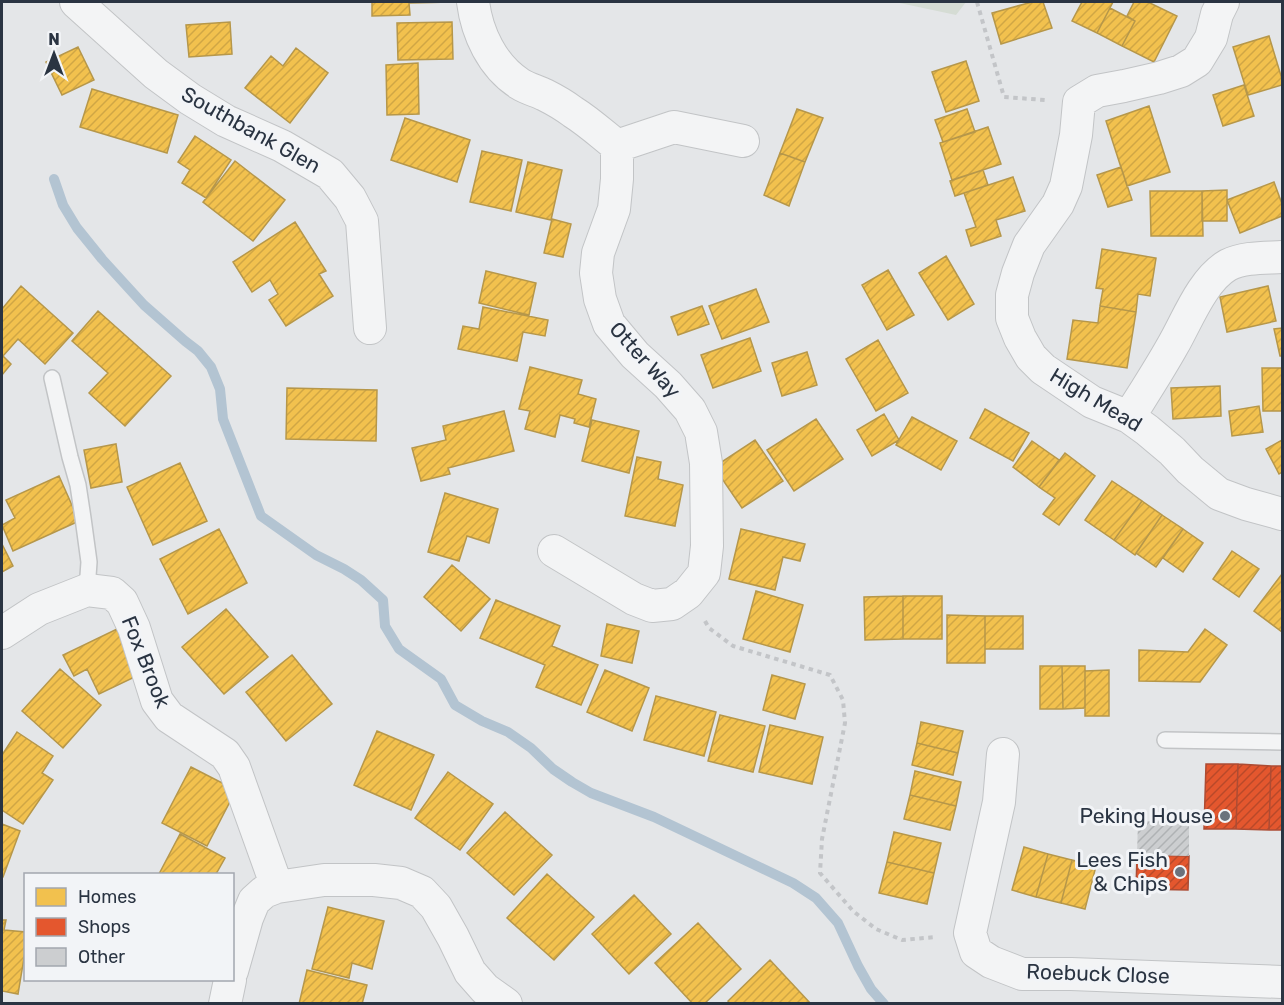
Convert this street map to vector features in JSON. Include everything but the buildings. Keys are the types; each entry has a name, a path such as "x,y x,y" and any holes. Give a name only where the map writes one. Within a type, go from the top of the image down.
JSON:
{"street":[{"name":"Southbank Glen","path":"76,2 156,74 190,99 226,121 282,146 330,174 350,198 362,221 370,328"},
{"path":"473,2 480,32 490,53 503,70 520,84 574,112 617,146 674,127 743,141"},
{"path":"1078,102 1097,91 1181,71 1197,61 1211,38 1216,14 1223,2"},
{"name":"High Mead","path":"1078,102 1076,135 1066,186 1058,204 1029,245 1012,295 1012,318 1020,338 1031,357 1043,369 1092,402 1129,417 1172,451 1190,470 1219,494 1282,514"},
{"name":"Otter Way","path":"617,146 614,209 597,253 598,290 609,324 635,355 668,385 690,410 701,432 706,463 704,573 688,593"},
{"path":"1129,417 1212,279 1228,265 1248,259 1282,257"},
{"path":"554,551 634,599 652,606 672,604 688,593"},
{"path":"2,633 39,609 87,590"},
{"name":"Fox Brook","path":"87,590 112,593 122,602 134,628 157,701 169,717 225,754 234,767 277,887"},
{"name":"Roebuck Close","path":"1003,754 999,802 970,933 976,952 991,962 1022,974 1282,982"},
{"path":"234,964 254,901 264,892 277,887 324,879 374,879 401,882 422,892 436,907 471,972 485,989 506,1004"},
{"path":"225,1004 230,981"}],"lane":[{"path":"52,378 78,485 89,562 87,590"},
{"path":"1165,740 1282,742"}],"path":[{"path":"977,2 1004,97 1078,102"},
{"path":"688,593 709,628 733,646 830,675 843,700 845,723 822,839 820,873 853,911 876,929 902,940"}],"shaded area":[{"path":"895,2 966,2 956,15"}],"waterway":[{"path":"54,179 63,205 77,228 102,259 144,305 198,351 211,367 220,389 223,419 261,516 316,555 361,580 383,600 385,626 399,649 441,679 455,705 482,721 508,732 531,748 553,769 591,793 654,817 793,883 816,898 838,923 871,989 884,1004"}],"place":[{"name":"Peking House","path":"1225,816"},
{"name":"Lees Fish & Chips","path":"1180,872"}]}
